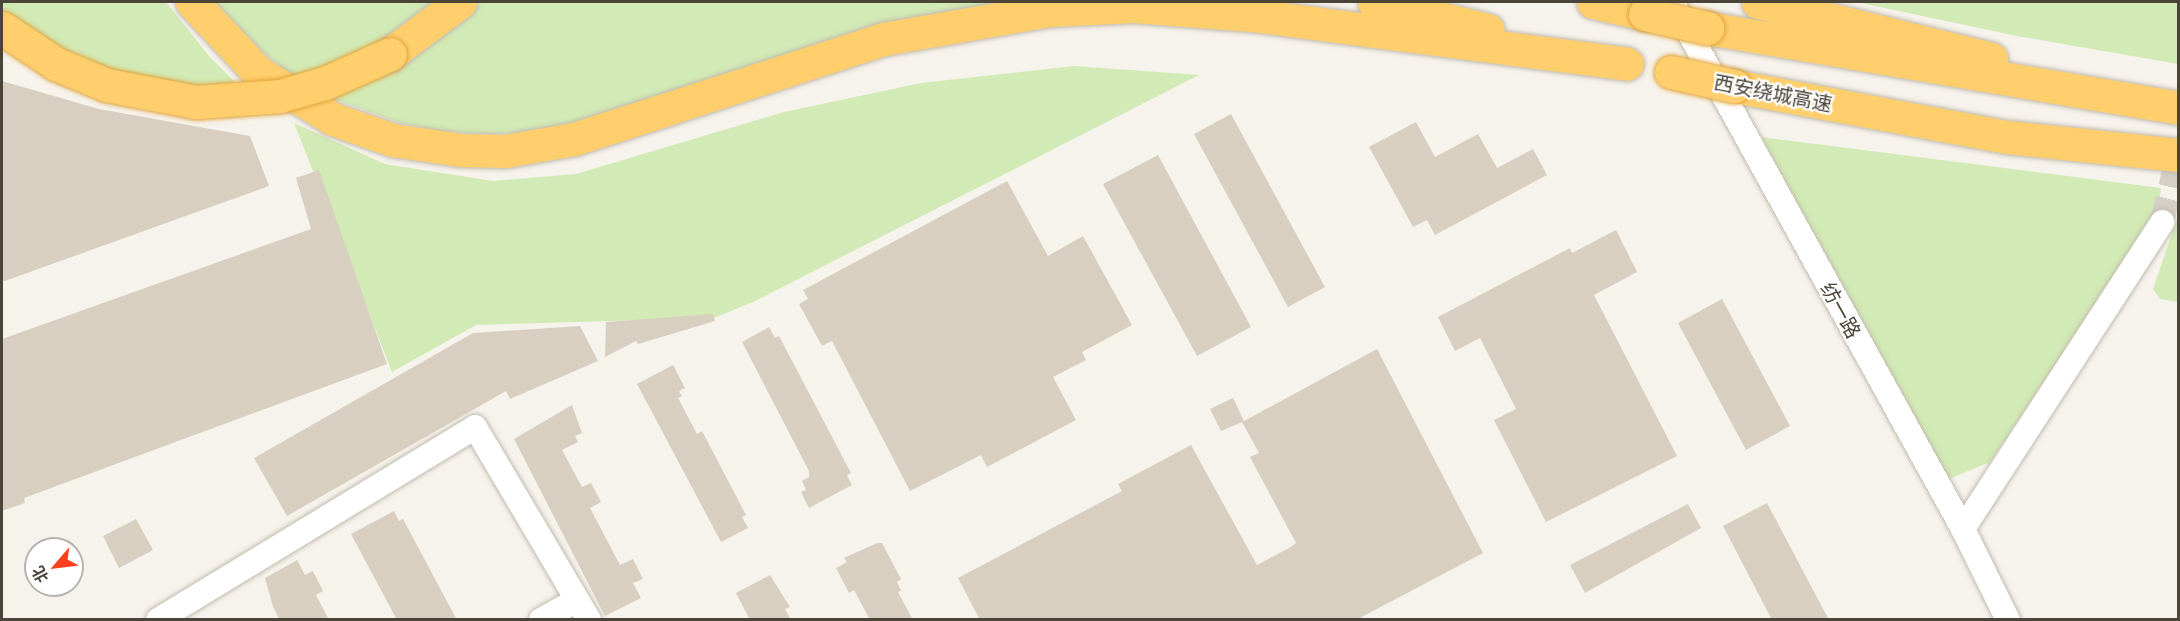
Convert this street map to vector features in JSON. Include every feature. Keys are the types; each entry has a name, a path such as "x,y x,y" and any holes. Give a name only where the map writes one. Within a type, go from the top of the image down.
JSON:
{"highway":[{"path":"192,2 258,72 333,119 393,140 460,150 506,151 574,140 883,39 981,19 1060,9 1134,6 1252,15 1627,64"},
{"path":"2,28 56,64 107,85 196,102 262,99 292,93 346,75 390,54 460,2"},
{"name":"西安绕城高速","path":"1374,2 1627,64 1734,86 2007,136 2178,155"},
{"path":"1593,2 1659,8 1707,28 2178,107"},
{"path":"1758,2 2178,107"}],"street":[{"name":"纺一路","path":"1659,8 1963,529 2008,620"},
{"path":"1963,529 2162,222"},
{"path":"158,620 475,427 583,610 541,620"}],"green space":[{"path":"2,2 166,2 209,56 243,90 198,90 80,63 2,13"},
{"path":"214,2 444,2 394,38 298,80 265,54"},
{"path":"481,2 1013,2 903,21 654,102 543,130 497,134 446,132 400,123 331,98 406,65"},
{"path":"1856,2 2178,2 2178,64 2017,36"},
{"path":"1074,66 1199,75 755,301 714,318 476,325 392,372 294,123 385,164 493,181 576,174 784,112 921,83"},
{"path":"1761,137 2161,188 2158,212 1990,462 1949,479"},
{"path":"2178,216 2178,302 2160,299 2153,289"}],"building":[{"path":"2,81 99,109 250,136 269,186 2,282"},
{"path":"1231,114 1325,287 1288,307 1194,134"},
{"path":"1416,122 1435,157 1478,134 1497,168 1533,149 1547,175 1435,235 1427,220 1413,227 1369,147"},
{"path":"1158,155 1251,327 1197,356 1103,184"},
{"path":"319,170 387,364 24,498 25,503 2,511 2,339 311,229 296,178"},
{"path":"1007,181 1048,256 1083,236 1132,325 1082,352 1086,360 1053,377 1076,420 987,467 981,455 910,491 832,341 822,346 799,304 808,299 803,290"},
{"path":"1616,230 1637,272 1594,295 1677,456 1546,522 1494,420 1516,409 1480,338 1455,351 1438,317 1570,248 1572,253"},
{"path":"1722,299 1790,426 1746,450 1678,323"},
{"path":"713,314 715,321 638,344 636,341 605,357 606,322"},
{"path":"580,326 598,361 510,399 506,391 287,516 254,458 473,333"},
{"path":"769,327 775,338 779,336 851,473 847,475 852,485 809,508 801,492 806,490 802,481 809,477 809,471 742,342"},
{"path":"1377,349 1483,553 1356,620 980,620 958,578 1122,491 1118,484 1191,445 1257,565 1289,548 1296,543 1250,457 1259,453 1242,422 1221,431 1210,409 1233,398 1244,421"},
{"path":"673,365 685,388 679,391 682,396 678,398 697,434 702,431 746,515 742,517 748,528 721,542 637,384"},
{"path":"572,405 582,433 575,436 578,442 562,450 582,487 591,483 601,502 590,508 620,565 633,559 643,579 633,583 641,598 605,616 514,439"},
{"path":"1767,503 1829,620 1772,620 1723,526"},
{"path":"1688,504 1701,528 1585,593 1570,565"},
{"path":"394,511 399,521 403,519 457,620 397,620 351,534"},
{"path":"136,519 153,550 119,568 103,536"},
{"path":"877,543 882,543 901,579 897,582 901,591 898,592 913,620 870,620 854,590 849,593 836,568 847,562 844,558"},
{"path":"297,560 305,575 313,571 323,591 316,595 329,620 280,620 273,607 265,578"},
{"path":"770,575 790,607 785,609 791,620 750,620 736,593"}],"tunnel":[{"path":"2162,222 2178,155"}]}
